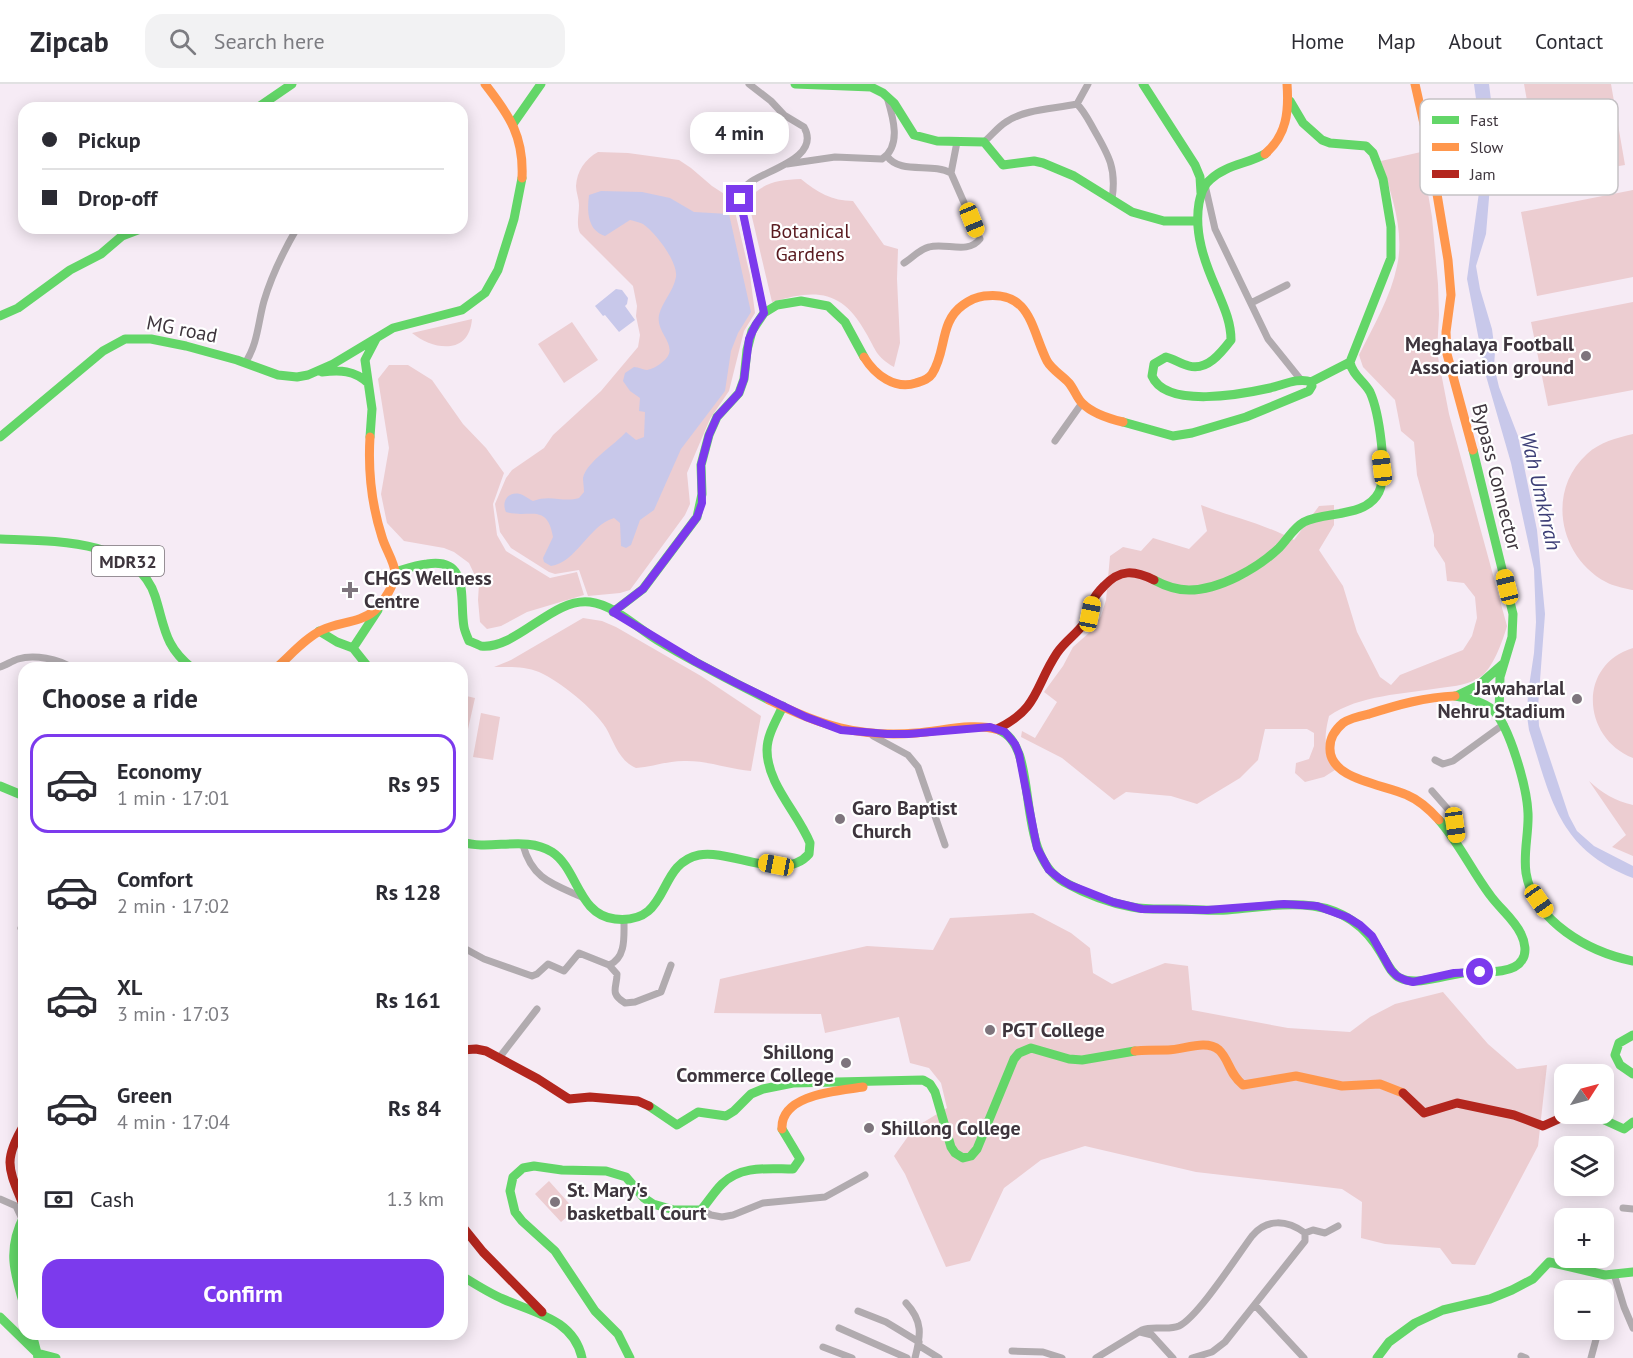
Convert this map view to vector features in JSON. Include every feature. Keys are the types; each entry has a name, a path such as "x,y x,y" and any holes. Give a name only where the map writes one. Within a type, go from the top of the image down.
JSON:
{"main road":[{"path":"266,102 292,84"},
{"name":"MG road","path":"0,437 108,347 123,340 131,338 153,340 220,354 298,378 310,374 406,323 466,309 483,296 492,284 502,262 521,191 523,159 519,140 513,124 485,84"},
{"path":"513,124 541,84"},
{"path":"795,84 871,87 881,91 900,110 913,134 919,137 957,142 984,142 1003,165 1034,161 1074,176 1132,212 1156,220 1197,221"},
{"path":"1143,84 1195,165 1200,177 1202,195"},
{"path":"1287,84 1288,116 1274,144 1264,154 1219,172 1205,185 1202,195 1197,221 1202,250 1225,310 1231,340 1217,356 1200,367 1192,367 1166,357 1157,360 1151,375 1154,382 1170,392 1196,396 1223,396 1308,379 1311,382"},
{"name":"Bypass Connector","path":"1415,84 1420,106"},
{"path":"999,729 1013,721 1029,707 1053,659 1081,629 1090,614 1093,600 1104,585 1116,576 1127,572 1139,572 1166,586 1192,590 1209,587 1231,579 1279,548 1299,524 1360,508 1376,497 1383,475 1374,405 1368,389 1350,368 1350,362 1392,254 1385,184 1373,152 1367,146 1337,145 1325,142 1307,129 1289,98"},
{"name":"Bypass Connector","path":"1437,195 1448,260 1451,295 1446,332 1447,354 1473,449 1513,614 1512,637 1503,664 1499,687 1499,716"},
{"path":"0,316 18,308 70,270 101,254 127,234"},
{"path":"613,612 643,589 697,517 702,503 701,465 709,435 717,417 739,393 744,379 749,339 756,324 764,313 777,305 801,301 828,306 845,322 870,367 888,381 908,386 926,380 932,374 940,355 946,326 956,310 972,299 984,296 1006,296 1024,309 1030,317 1048,363 1070,384 1082,404 1107,418 1173,436 1257,413 1309,391 1312,386 1311,382"},
{"path":"353,648 389,592 395,572 381,536 372,490 369,454 372,421 365,360 378,337"},
{"path":"1311,382 1350,362"},
{"path":"310,374 341,370 358,374 368,383"},
{"name":"MDR32","path":"0,539 87,547 111,553 131,562 145,574 151,583 159,619 169,645 185,662"},
{"path":"395,572 428,562 449,565 456,571 461,579 462,619 466,637 469,642 478,646 493,645 560,610 582,602 589,602 613,612 696,662 783,706 833,727 866,733 908,734 958,729 999,729 1005,732 1015,744 1024,777 1037,848 1049,870 1059,878 1113,902 1142,909 1216,910 1284,904 1317,906 1347,917 1360,925 1372,936 1391,970 1397,976 1413,982 1454,973 1504,970 1518,965 1525,955 1524,942 1521,933 1490,897 1458,845 1434,813 1410,796 1343,771 1336,765 1329,749 1332,734 1336,728 1348,720 1427,700 1456,696 1479,685 1503,664"},
{"path":"283,662 319,632 333,625 362,618 382,603"},
{"path":"319,632 353,648 363,662"},
{"path":"1456,696 1481,703 1499,716 1510,738 1528,812 1527,880 1546,912 1567,931 1599,950 1633,961"},
{"path":"468,843 479,846 539,846 550,850 567,866 582,897 599,915 624,921 648,913 656,905 673,870 689,857 707,854 791,866 806,857 811,842 772,777 768,761 767,749 783,706"},
{"path":"0,786 18,794"},
{"path":"1633,1035 1619,1043 1615,1055 1620,1065 1633,1074"},
{"path":"468,1050 480,1049 499,1058 569,1099 590,1096 638,1101 654,1108 677,1125 698,1112 726,1116 751,1094 776,1086 803,1082 920,1080 930,1084 935,1092 951,1147 963,1158 971,1156 977,1149 1014,1059 1019,1053 1030,1048 1069,1059 1082,1060 1150,1050 1207,1045 1221,1051 1234,1078 1243,1085 1296,1076 1342,1086 1380,1084 1402,1092 1424,1113 1458,1103 1514,1115 1538,1125 1554,1120"},
{"path":"630,1358 620,1336 596,1313 562,1260 549,1244 518,1218 511,1202 510,1183 513,1177 522,1168 530,1166 565,1170 600,1170 622,1175 648,1201 653,1203 692,1212 701,1210 722,1183 739,1173 750,1168 793,1169 798,1164 800,1159 798,1154 780,1126 781,1118 793,1104 822,1094 886,1081"},
{"path":"1609,1124 1614,1128 1623,1129 1633,1122"},
{"path":"18,1135 6,1156 6,1164 18,1193"},
{"path":"18,1227 12,1247 18,1282"},
{"path":"468,1233 483,1252 544,1314"},
{"path":"1377,1358 1387,1344 1422,1319 1443,1310 1494,1298 1526,1283 1537,1275 1544,1264 1549,1262 1593,1273 1633,1272"},
{"path":"468,1279 507,1301 544,1314 562,1325 572,1337 582,1358"},
{"path":"0,1317 18,1335"},
{"path":"22,1340 37,1355 56,1358"},
{"path":"33,1340 37,1355"}],"street":[{"path":"749,84 771,101 784,115 804,127 807,132 807,144 804,149 786,164 747,184 740,199 764,313"},
{"path":"1077,104 1088,84"},
{"path":"786,164 835,157 882,159 887,156 891,150 894,132 887,98"},
{"path":"984,142 1011,119 1077,104"},
{"path":"1077,104 1086,114 1104,145 1115,181 1113,200"},
{"path":"904,263 931,246 962,247 979,240 951,173 957,142"},
{"path":"887,156 895,164 941,168 951,173"},
{"path":"1205,185 1215,229 1251,303 1273,347 1301,380"},
{"path":"245,363 254,345 271,277 294,234"},
{"path":"1251,303 1287,285"},
{"path":"1054,441 1082,404"},
{"path":"0,667 29,658 62,662"},
{"path":"1435,760 1443,764 1453,762 1504,724"},
{"path":"866,733 914,760 945,845"},
{"path":"1432,790 1453,815 1458,845"},
{"path":"523,845 526,856 538,874 546,881 582,897"},
{"path":"609,965 616,961 623,948 624,921"},
{"path":"468,950 484,959 532,976 548,964 564,971 579,953 609,965 617,974 615,994 621,1001 630,1004 661,992 671,965"},
{"path":"499,1058 537,1009"},
{"path":"701,1210 722,1217 763,1203 825,1197 865,1176"},
{"path":"0,1199 16,1206 18,1209"},
{"path":"1623,1208 1633,1209"},
{"path":"1096,1358 1149,1327 1171,1328 1190,1318 1252,1236 1263,1225 1269,1222 1278,1223 1305,1233 1313,1230 1325,1233 1338,1226"},
{"path":"1192,1358 1219,1348 1305,1241 1305,1233"},
{"path":"1614,1274 1633,1328"},
{"path":"906,1303 918,1317 920,1325 915,1358"},
{"path":"1255,1305 1304,1358"},
{"path":"858,1311 886,1322 939,1358"},
{"path":"839,1328 907,1358"},
{"path":"1140,1332 1152,1335 1173,1358"},
{"path":"1591,1358 1596,1340"},
{"path":"823,1347 852,1358"},
{"path":"1012,1351 1043,1352 1062,1358"}],"green space":[{"path":"1524,84 1611,84 1614,99 1527,99"},
{"path":"1618,124 1625,165 1618,166"},
{"path":"598,152 628,153 679,160 732,199 750,275 755,313 744,331 729,391 710,419 687,473 690,504 685,515 630,590 588,596 579,570 555,574 511,548 500,532 495,504 512,470 544,448 553,435 601,391 638,347 640,335 633,286 579,230 576,188 578,175 582,166"},
{"path":"1420,152 1420,195 1428,195 1438,284 1437,352 1449,414 1507,626 1498,652 1483,675 1468,683 1368,699 1329,716 1326,744 1335,770 1324,777 1305,782 1295,773 1296,763 1309,759 1314,746 1314,733 1307,729 1265,729 1258,760 1240,778 1197,804 1171,796 1126,792 1114,800 1062,758 1021,737 1022,731 1035,738 1057,702 1044,692 1063,666 1073,647 1090,632 1101,616 1106,600 1110,556 1123,547 1141,551 1153,538 1189,549 1207,531 1201,505 1260,525 1294,540 1319,506 1334,505 1334,525 1319,550 1343,586 1357,632 1380,677 1391,685 1400,675 1463,650 1472,636 1477,618 1475,597 1464,583 1447,581 1445,563 1434,546 1434,535 1417,475 1414,442 1401,431 1395,400 1363,367 1359,355 1390,289 1399,253 1396,213 1381,161"},
{"name":"Botanical Gardens","path":"801,179 825,195 853,201 884,245 898,249 900,343 894,367 880,356 857,319 837,300 814,294 772,302 748,200 759,189 772,183"},
{"path":"1633,190 1633,277 1537,296 1521,212 1608,195 1618,195 1618,193"},
{"name":"Meghalaya Football Association ground","path":"1633,302 1633,390 1548,406 1531,322"},
{"path":"472,319 464,339 449,346 430,343 412,333"},
{"path":"572,322 598,360 564,383 538,344"},
{"path":"389,365 408,365 432,380 463,424 486,448 504,473 493,504 497,535 506,551 550,578 577,572 584,595 527,612 501,626 487,629 480,622 479,584 469,563 444,548 404,541 387,523 381,494 389,448 378,379"},
{"path":"1633,434 1632,590 1606,582 1590,571 1577,557 1564,522 1563,504 1566,486 1574,469 1587,454 1603,443"},
{"path":"583,618 602,621 616,627 701,676 761,716 751,771 687,761 636,768 621,756 601,721 566,689 534,670 494,667 511,660"},
{"path":"1633,648 1633,758 1616,748 1604,735 1596,719 1593,702 1595,685 1602,670 1615,657"},
{"path":"468,696 475,698 468,729"},
{"path":"481,713 500,717 493,760 473,757"},
{"path":"1589,781 1609,796 1633,805 1633,856 1612,847 1626,835"},
{"path":"1033,913 1071,933 1090,948 1093,973 1112,984 1165,963 1188,966 1192,1010 1288,1028 1350,1032 1370,1017 1395,1004 1443,992 1488,1044 1517,1069 1547,1065 1538,1146 1475,1265 1452,1264 1440,1248 1385,1244 1361,1238 1362,1202 1342,1189 1196,1172 1085,1146 1041,1160 1004,1188 970,1261 946,1267 905,1174 894,1156 914,1128 947,1108 941,1083 929,1068 910,1063 899,1017 825,1033 821,1014 714,1013 720,979 867,946 933,950 950,918"},
{"name":"St. Mary's basketball Court","path":"549,1181 575,1210 561,1222 535,1194"}],"water":[{"path":"1474,84 1489,84 1491,99 1476,99"},
{"path":"601,191 642,192 670,198 694,212 729,214 751,312 738,333 731,351 725,391 681,449 654,510 640,520 631,545 626,548 621,546 620,523 614,518 597,528 568,558 551,566 544,562 543,558 553,537 546,519 536,514 506,512 505,501 512,494 522,495 533,501 546,498 568,500 579,498 584,492 585,472 595,460 626,432 636,440 644,437 645,412 639,411 640,398 630,391 623,381 625,373 634,367 647,370 654,368 667,358 669,352 669,346 659,322 659,315 675,282 674,264 660,241 641,223 630,220 605,236 595,229 589,219 589,195"},
{"path":"1479,195 1489,195 1486,234 1476,266 1492,329 1494,366 1499,387 1518,436 1537,530 1545,614 1538,707 1539,726 1569,816 1577,831 1594,846 1633,866 1633,878 1608,866 1588,852 1573,837 1552,800 1529,730 1528,693 1536,622 1534,569 1511,463 1486,376 1467,279"},
{"path":"616,289 622,290 628,298 625,306 635,320 619,332 595,306"}],"traffic: fast":[{"path":"266,102 292,84"},
{"path":"513,124 541,84"},
{"path":"795,84 871,87 883,93 894,103 914,135 937,141 984,142 1003,165 1034,161 1043,163 1074,176 1132,212 1164,221 1197,221"},
{"path":"1143,84 1195,165 1200,177 1201,193"},
{"path":"1154,580 1171,587 1189,590 1213,586 1237,577 1270,556 1304,522 1365,506 1379,492 1382,483 1381,442 1373,401 1368,388 1353,371 1350,362 1391,258 1391,227 1383,179 1373,153 1366,146 1330,143 1322,140 1303,123 1290,101"},
{"path":"1123,422 1173,436 1192,433 1246,417 1309,391 1312,386 1311,382 1301,380 1224,396 1188,396 1173,393 1160,386 1152,376 1154,364 1166,357 1189,366 1202,366 1218,355 1231,340 1226,313 1201,246 1198,225 1199,203 1204,187 1217,174 1265,154"},
{"path":"0,437 103,351 125,339 151,339 186,346 237,360 278,375 297,377 308,375 333,364 393,328 462,310 485,293 498,270 514,219 522,178"},
{"path":"0,316 18,308 70,270 101,254 127,234"},
{"path":"613,612 643,589 697,517 702,494 701,465 709,435 717,417 739,393 744,379 747,350 752,331 764,313 777,305 801,301 828,306 845,322 864,357"},
{"path":"370,437 372,409 365,360 376,339"},
{"path":"1311,382 1350,362"},
{"path":"322,372 346,372 368,383"},
{"path":"1473,450 1513,614 1512,637 1500,677 1499,715"},
{"path":"0,539 89,546 111,553 130,563 145,577 155,596 171,644 185,662"},
{"path":"395,572 427,564 451,567 460,583 466,634 469,641 481,646 494,645 508,640 562,607 590,602 608,607 671,648 769,700"},
{"path":"353,648 378,610"},
{"path":"319,631 353,648 364,662"},
{"path":"1456,696 1479,685 1503,664"},
{"path":"1455,696 1484,704 1493,710 1506,730 1521,774 1527,802 1526,873 1531,890 1540,906 1552,920 1582,942 1616,957 1633,961"},
{"path":"468,843 531,845 552,852 568,869 593,909 603,916 615,919 633,918 646,913 655,904 675,870 685,861 699,855 712,854 786,866 798,862 809,854 810,843 777,786 768,763 767,744 783,706"},
{"path":"999,730 1012,740 1020,757 1032,826 1038,848 1048,868 1064,882 1080,890 1115,903 1143,909 1221,910 1292,905 1313,906 1335,911 1361,928 1375,944 1394,974 1407,980 1425,980 1463,973 1513,968 1518,965 1525,954 1521,934 1490,895 1439,820"},
{"path":"0,786 18,794"},
{"path":"1633,1035 1619,1043 1615,1055 1620,1065 1633,1074"},
{"path":"649,1106 677,1125 698,1112 726,1116 751,1094 793,1083 923,1080 930,1084 935,1092 951,1147 963,1158 971,1156 977,1149 1014,1059 1019,1053 1031,1048 1069,1059 1082,1060 1135,1051"},
{"path":"1613,1124 1624,1129 1633,1122"},
{"path":"630,1358 618,1334 595,1311 555,1251 515,1212 510,1191 513,1177 523,1168 534,1166 562,1170 606,1171 626,1177 644,1198 653,1204 674,1210 701,1210 729,1178 755,1169 793,1169 800,1159 782,1129"},
{"path":"18,1231 14,1250 18,1285"},
{"path":"1377,1358 1389,1342 1415,1323 1443,1310 1490,1299 1512,1290 1533,1279 1549,1262 1605,1275 1633,1272"},
{"path":"468,1279 503,1299 562,1326 578,1345 582,1358"},
{"path":"0,1317 18,1335"},
{"path":"24,1340 37,1353 38,1358"},
{"path":"34,1340 37,1353 56,1358"}],"traffic: slow":[{"path":"485,84 502,106 514,128 521,151 522,178"},
{"path":"1265,154 1278,139 1285,122 1288,104 1287,84"},
{"path":"1415,84 1420,106"},
{"path":"1437,195 1448,260 1451,295 1446,332 1447,354 1473,450"},
{"path":"864,357 874,370 893,383 908,385 925,380 937,365 947,328 955,312 976,298 1000,296 1011,299 1027,314 1047,361 1069,383 1082,403 1096,413 1123,422"},
{"path":"282,662 316,633 328,627 362,618 374,611 391,588 395,572 382,537 373,500 370,475 370,437"},
{"path":"1439,820 1411,797 1347,774 1332,758 1330,743 1338,728 1352,718 1411,702 1455,696"},
{"path":"769,700 823,723 858,731 896,734 968,727 999,730"},
{"path":"1135,1051 1174,1050 1208,1045 1219,1050 1238,1081 1243,1085 1296,1076 1342,1086 1380,1084 1403,1093"},
{"path":"782,1129 784,1117 790,1108 800,1101 812,1096 863,1087"}],"traffic: jam":[{"path":"999,728 1012,720 1029,704 1057,653 1085,622 1094,599 1110,580 1128,573 1140,574 1154,580"},
{"path":"468,1050 486,1051 569,1099 590,1097 638,1101 649,1106"},
{"path":"1403,1093 1424,1113 1457,1103 1514,1115 1543,1126 1554,1121"},
{"path":"18,1136 10,1157 10,1166 18,1191"},
{"path":"468,1233 483,1252 542,1312"}],"place":[{"name":"Meghalaya Football Association ground","path":"1586,356"},
{"name":"CHGS Wellness Centre","path":"350,590"},
{"name":"Jawaharlal Nehru Stadium","path":"1577,699"},
{"name":"Garo Baptist Church","path":"840,819"},
{"name":"PGT College","path":"990,1030"},
{"name":"Shillong Commerce College","path":"846,1063"},
{"name":"Shillong College","path":"869,1128"},
{"name":"St. Mary's basketball Court","path":"555,1202"}],"route":[{"path":"740,199 764,313 749,339 742,387 717,417 709,435 702,458 702,503 697,517 670,550 643,589 613,612 696,662 736,683 806,717 841,730 908,734 990,727 1005,732 1011,737 1019,754 1033,831 1042,860 1049,870 1070,885 1113,902 1142,909 1225,910 1284,904 1317,906 1347,917 1360,925 1372,936 1391,970 1405,980 1413,982 1454,973 1480,972"}],"water label":[{"name":"Wah Umkhrah","path":"1541,491"}]}
